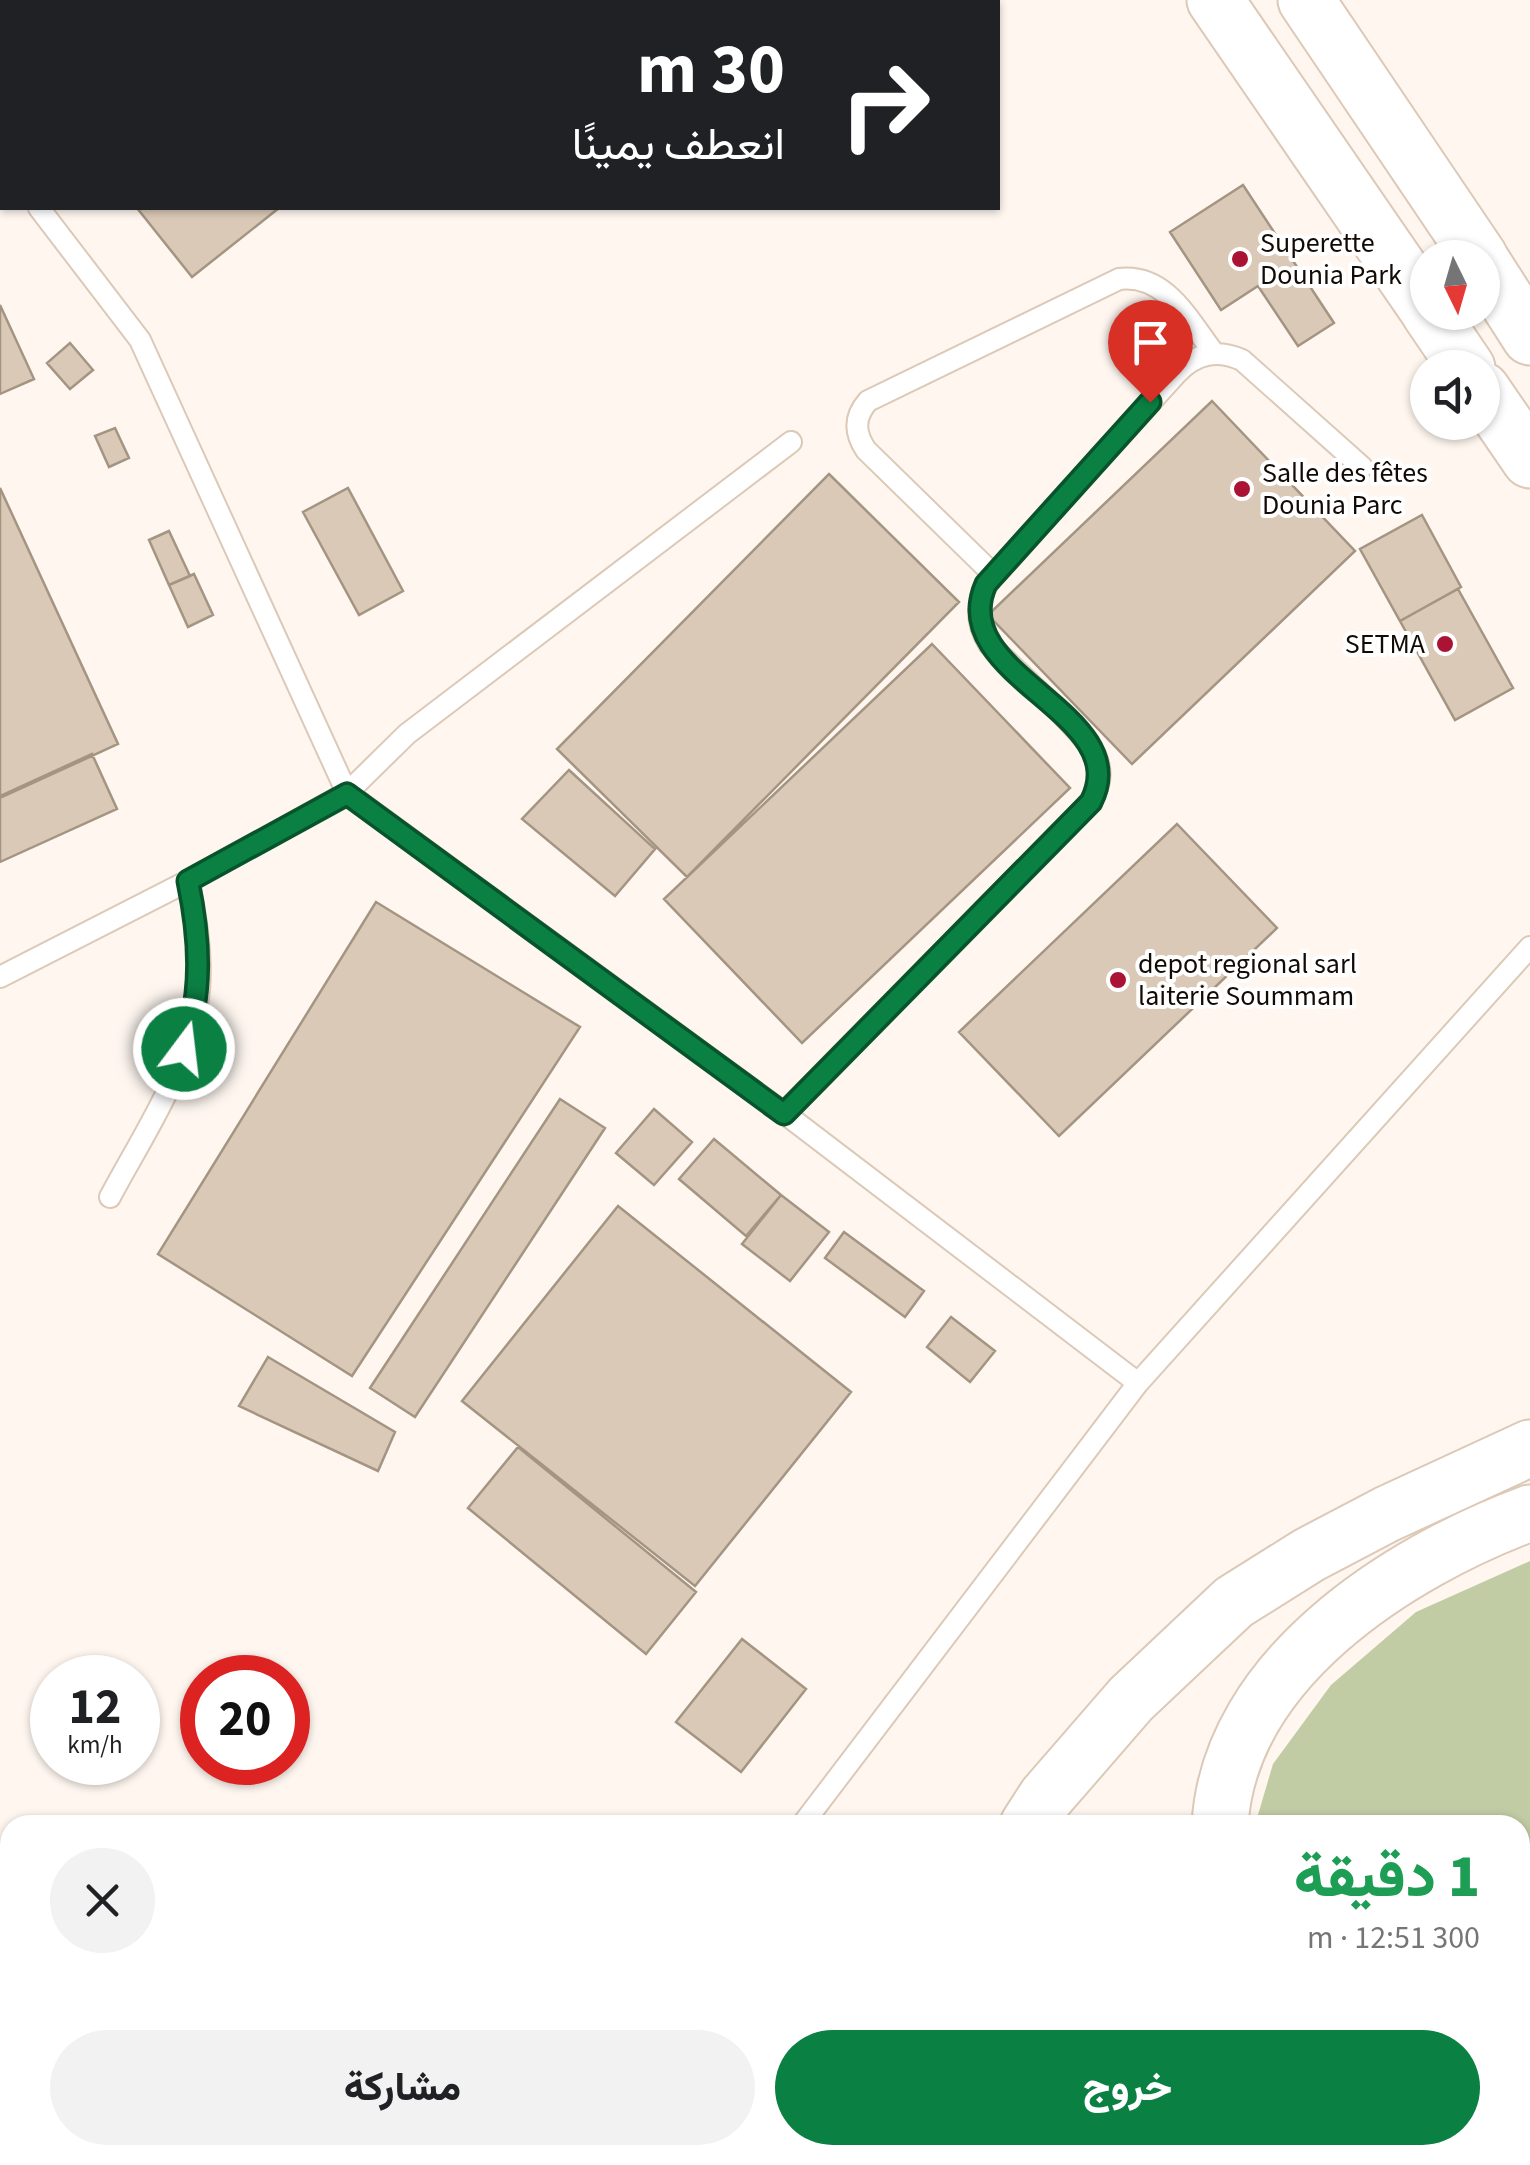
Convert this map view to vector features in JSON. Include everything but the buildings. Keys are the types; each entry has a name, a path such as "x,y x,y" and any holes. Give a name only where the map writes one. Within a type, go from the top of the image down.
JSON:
{"main road":[{"path":"1215,0 1410,285"},
{"path":"1306,0 1468,240"},
{"path":"1500,290 1530,337"},
{"path":"1500,416 1530,460"},
{"path":"1034,1815 1046,1796 1132,1699 1234,1602 1309,1555 1387,1514 1530,1448"},
{"path":"1221,1815 1222,1794 1245,1734 1289,1666 1384,1584 1488,1528 1530,1513"}],"lane":[{"path":"41,210 140,340 347,794 784,1114 1138,1383"},
{"path":"994,574 866,450 860,441 857,419 868,401 1119,280 1134,278 1162,288 1214,353"},
{"path":"784,1114 1080,813 1098,789 1100,774 1092,746 982,633 978,621 980,596 994,574 1187,362 1214,353 1242,360 1362,467"},
{"path":"0,977 347,794 407,734 791,442"},
{"path":"110,1197 171,1082 194,1020 199,969 188,881"},
{"path":"810,1815 1138,1383 1530,948"}],"green space":[{"path":"1530,1561 1530,1815 1258,1815 1273,1764 1331,1685 1416,1612"}],"place":[{"name":"Superette Dounia Park","path":"1240,259"},
{"name":"Salle des fêtes Dounia Parc","path":"1242,489"},
{"name":"SETMA","path":"1445,644"},
{"name":"depot regional sarl laiterie Soummam","path":"1118,980"}],"route":[{"path":"184,1049 194,1020 199,969 188,881 347,794 784,1114 1091,802 1098,789 1100,774 1092,746 989,644 978,621 978,608 986,584 1150,402"}]}
